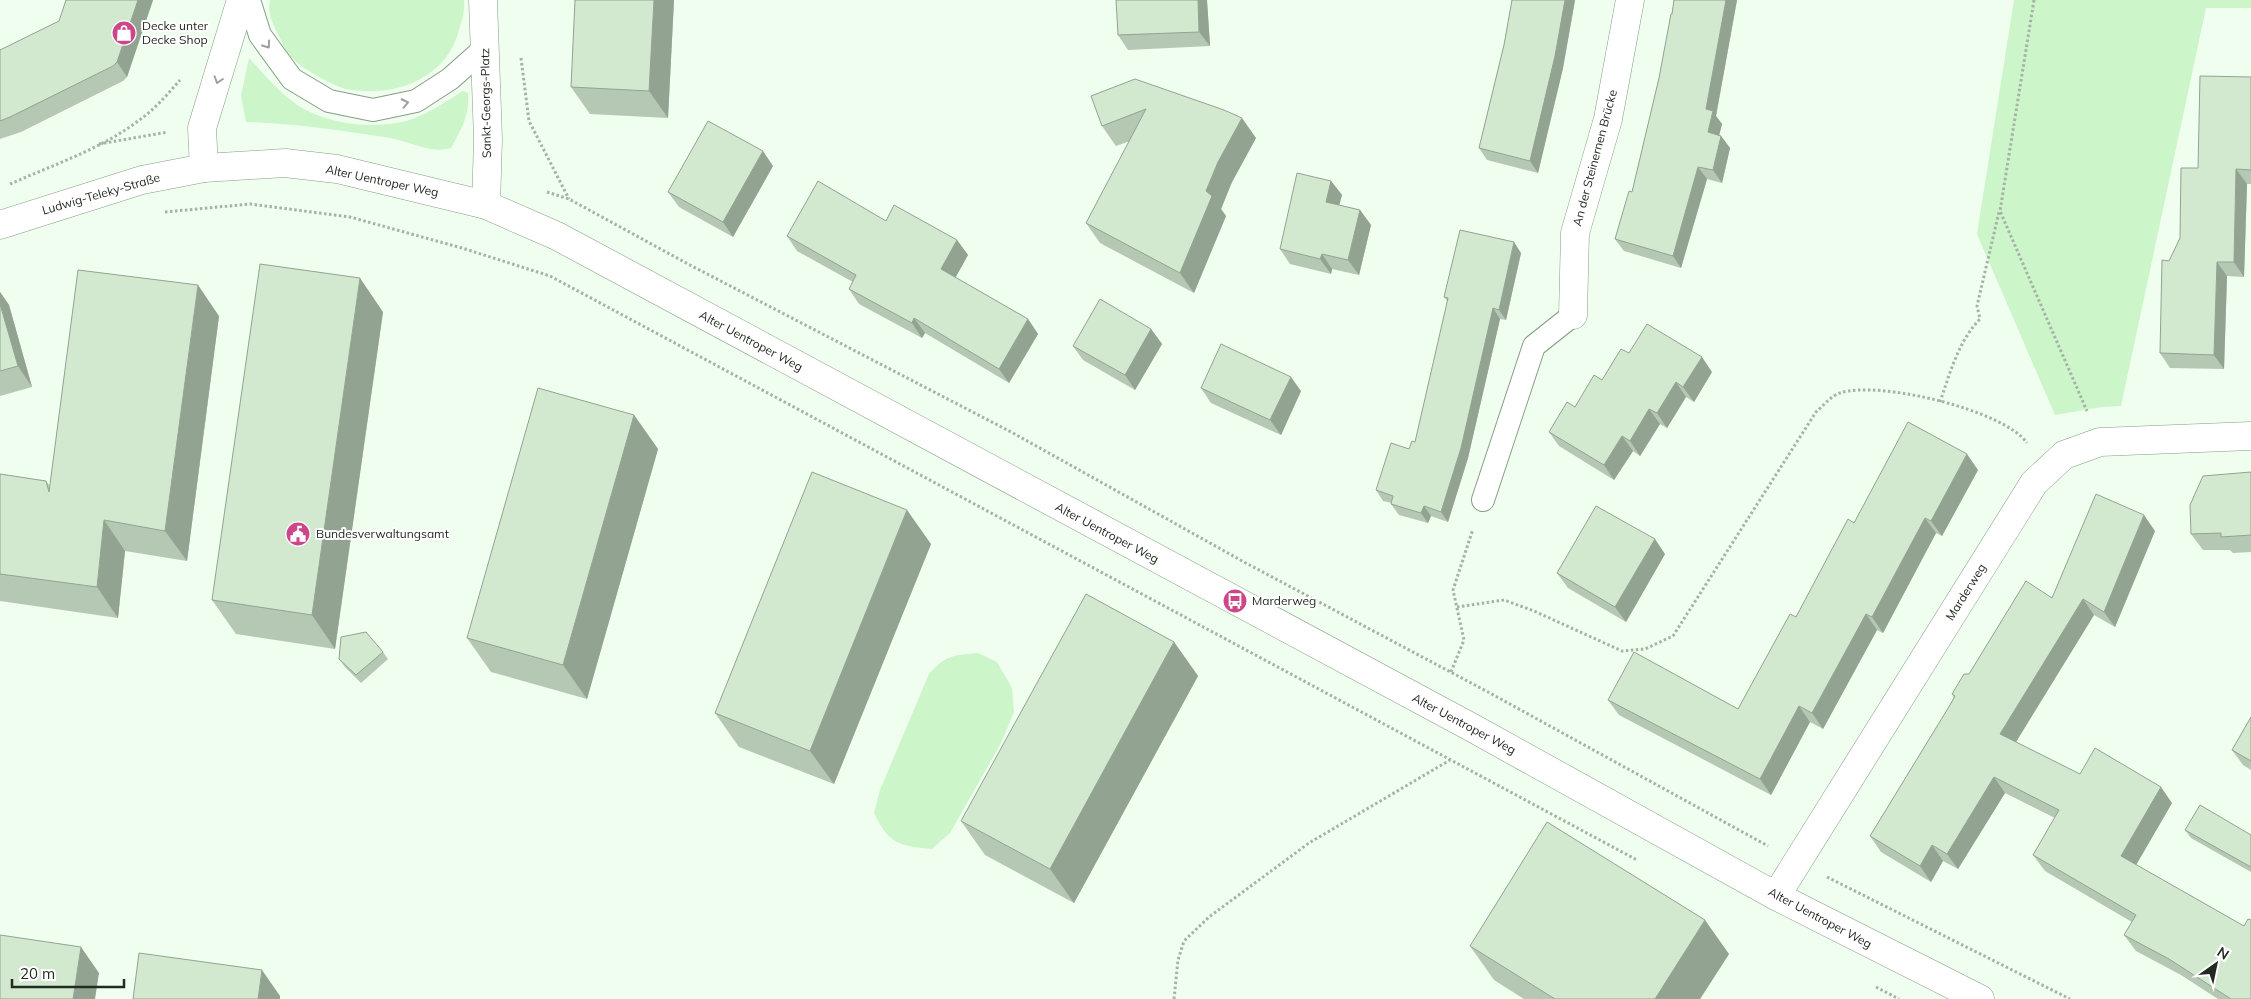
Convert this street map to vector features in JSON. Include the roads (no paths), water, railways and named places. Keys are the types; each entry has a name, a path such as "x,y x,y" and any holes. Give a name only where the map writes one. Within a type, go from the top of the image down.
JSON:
{"street":[{"path":"204,168 202,128 241,0"},
{"name":"Sankt-Georgs-Platz","path":"483,0 488,139 486,205"},
{"name":"An der Steinernen Brücke","path":"1574,315 1575,233 1608,119 1630,0"},
{"name":"Alter Uentroper Weg","path":"204,168 285,163 337,169 486,205 556,236 1469,726 1776,896 1980,999"},
{"name":"Ludwig-Teleky-Straße","path":"0,225 142,180 204,168"},
{"name":"Marderweg","path":"1776,896 2034,483 2064,455 2100,442 2251,436"}],"lane":[{"path":"249,0 260,35 292,79 329,101 373,110 416,101 450,79 486,47"},
{"name":"An der Steinernen Brücke","path":"1482,500 1534,346 1574,315"}],"place":[{"name":"Decke unter Decke Shop","path":"124,33"},
{"name":"Bundesverwaltungsamt","path":"298,534"},
{"name":"Marderweg","path":"1235,601"}]}
